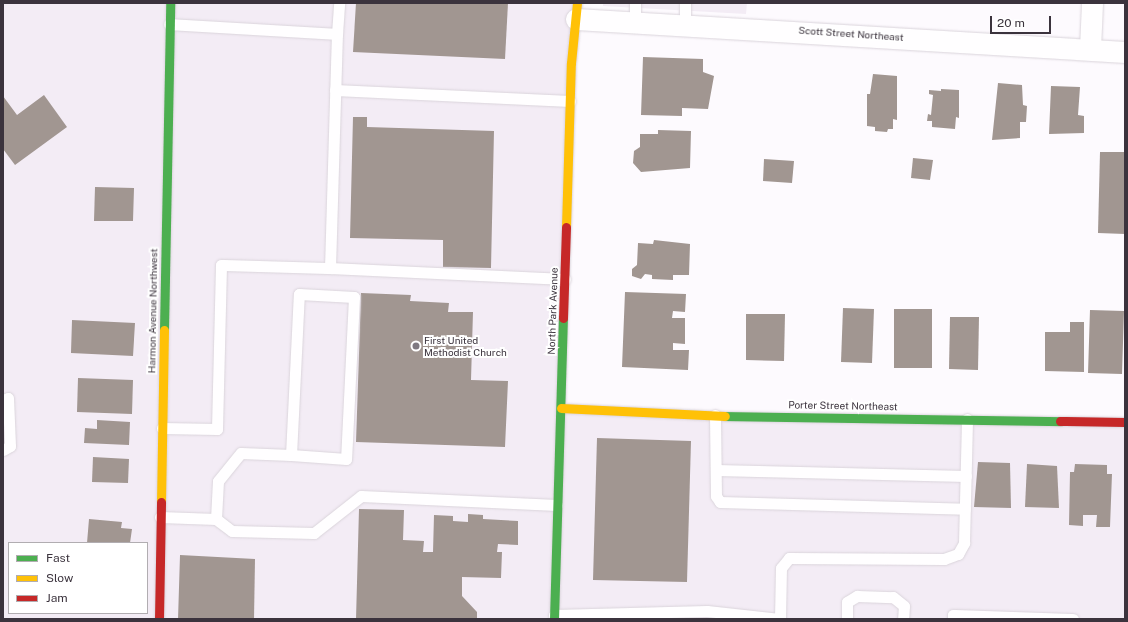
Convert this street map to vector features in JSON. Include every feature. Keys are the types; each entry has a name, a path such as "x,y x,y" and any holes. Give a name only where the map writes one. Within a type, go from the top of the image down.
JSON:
{"street":[{"name":"Harmon Avenue Northwest","path":"159,619 153,567 160,517 170,3"},
{"path":"1090,49 1092,3"},
{"name":"Scott Street Northeast","path":"576,11 635,12 685,25 1125,52"},
{"name":"North Park Avenue","path":"554,617 570,101 576,11"},
{"name":"Porter Street Northeast","path":"561,408 715,415 1125,422"}],"lane":[{"path":"330,268 339,3"},
{"path":"685,3 685,25"},
{"path":"169,24 337,34"},
{"path":"335,90 570,101"},
{"path":"162,428 217,429 221,265 330,268 565,279"},
{"path":"216,519 218,481 241,453 346,459 354,297 299,294 291,455"},
{"path":"3,400 8,398 10,446 3,450"},
{"path":"715,415 716,496 720,502 732,504 965,509"},
{"path":"554,617 621,617 707,611 780,619 781,568 789,558 944,559 958,554 964,543 967,419"},
{"path":"716,470 966,476"},
{"path":"160,517 216,519 232,531 314,533 360,496 557,505"},
{"path":"847,619 848,602 857,596 893,598 904,606 903,619"},
{"path":"953,619 953,615 1004,618 1073,619"}],"shaded area":[{"path":"3,3 577,3 561,408 1125,422 1125,619 3,619"},
{"path":"603,3 747,3 746,14 603,6"}],"building":[{"path":"356,3 508,3 505,59 353,52"},
{"path":"643,57 703,59 703,72 714,76 708,109 682,108 682,116 641,115"},
{"path":"873,74 897,76 897,120 893,119 893,129 888,129 887,132 875,131 875,127 867,126 867,94 870,94"},
{"path":"998,83 1022,85 1023,105 1027,106 1026,122 1020,122 1020,138 992,140"},
{"path":"1051,86 1080,87 1078,115 1084,116 1084,133 1049,134"},
{"path":"941,89 959,90 959,118 956,117 955,129 932,127 932,121 927,121 928,114 931,115 933,95 929,94 929,90 941,91"},
{"path":"44,95 67,127 15,165 3,149 3,96 17,115"},
{"path":"353,117 367,117 367,127 494,131 491,268 443,267 443,240 350,238"},
{"path":"658,130 691,131 690,168 641,172 633,163 634,151 640,147 640,134 658,134"},
{"path":"1100,152 1125,152 1125,234 1098,233"},
{"path":"913,158 933,160 930,180 911,178"},
{"path":"764,159 794,161 792,183 763,181"},
{"path":"95,187 134,188 133,221 94,221"},
{"path":"654,240 690,244 689,275 673,275 673,280 652,279 652,275 645,274 641,279 632,276 632,269 637,265 638,243 653,244"},
{"path":"625,292 686,294 685,312 673,311 672,318 685,318 685,344 673,343 673,350 689,350 688,370 622,367"},
{"name":"First United Methodist Church","path":"361,293 411,295 410,301 449,303 448,312 473,312 471,380 508,381 505,447 356,442"},
{"path":"843,308 874,309 872,363 841,362"},
{"path":"894,309 932,309 932,368 894,368"},
{"path":"1090,310 1124,311 1122,374 1088,373"},
{"path":"746,314 785,314 784,361 746,360"},
{"path":"950,317 979,317 978,370 949,369"},
{"path":"72,320 135,323 133,356 71,353"},
{"path":"1070,322 1084,322 1084,372 1045,371 1045,332 1070,332"},
{"path":"78,378 133,380 132,414 77,412"},
{"path":"97,420 130,422 129,445 84,443 85,428 97,429"},
{"path":"597,438 691,441 687,582 593,580"},
{"path":"93,457 129,459 128,483 92,482"},
{"path":"978,462 1010,463 1011,508 974,507"},
{"path":"1027,464 1057,466 1059,508 1025,507"},
{"path":"1075,464 1107,465 1107,474 1112,474 1110,527 1096,527 1097,515 1083,515 1083,526 1069,525 1070,472 1074,472"},
{"path":"359,509 404,510 403,540 424,541 423,552 433,552 434,515 453,516 453,521 468,522 468,514 483,515 483,519 518,521 518,545 498,544 497,552 502,552 501,578 462,577 462,596 477,612 477,619 356,619"},
{"path":"89,519 122,522 121,528 132,529 130,542 87,542"},
{"path":"180,555 255,559 254,619 178,619"}],"traffic: fast":[{"path":"164,330 170,3"},
{"path":"554,619 563,318"},
{"path":"725,416 1060,421"}],"traffic: slow":[{"path":"566,227 571,63 577,3"},
{"path":"161,502 164,330"},
{"path":"561,408 725,416"}],"traffic: jam":[{"path":"563,318 566,227"},
{"path":"1060,421 1125,422"},
{"path":"159,619 161,502"}],"place":[{"name":"First United Methodist Church","path":"416,346"}]}
